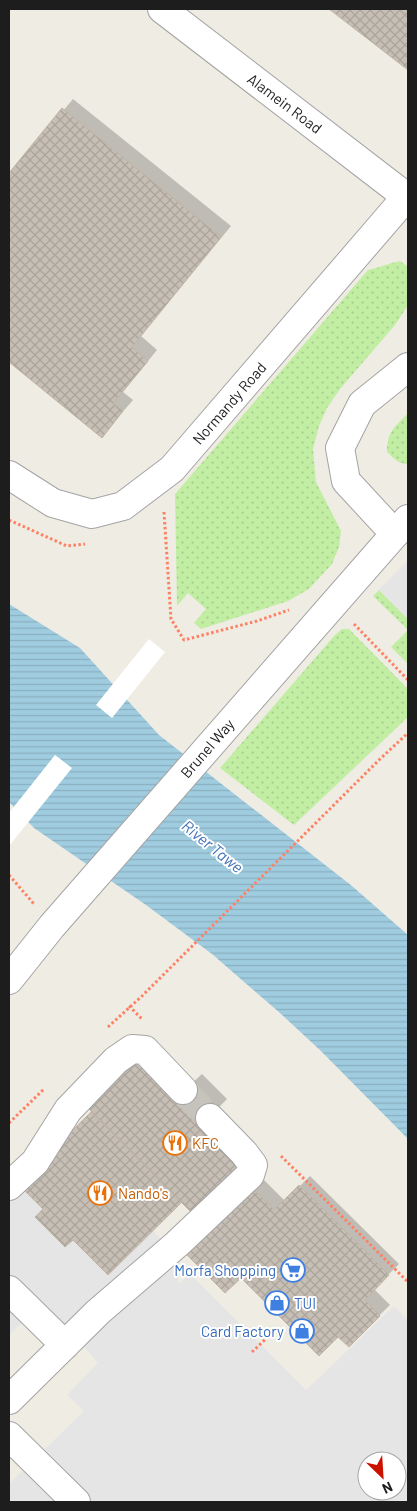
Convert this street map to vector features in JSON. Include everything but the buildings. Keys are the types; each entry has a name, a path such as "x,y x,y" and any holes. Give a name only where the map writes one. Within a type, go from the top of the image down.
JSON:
{"street":[{"name":"Alamein Road","path":"162,9 408,196"},
{"name":"Normandy Road","path":"9,475 53,503 92,514 123,506 172,469 408,196"},
{"path":"402,526 346,481 340,448 362,404 408,367"},
{"name":"Brunel Way","path":"9,980 52,926 402,526"},
{"path":"9,1186 35,1162 68,1110 116,1060 132,1049 145,1050 183,1090"},
{"path":"9,1400 98,1312 250,1175 253,1164 210,1118"},
{"path":"9,1290 65,1345"},
{"path":"9,1436 76,1502"}],"path":[{"path":"164,511 171,619 184,640 258,621 289,610"},
{"path":"130,1006 408,733"},
{"path":"9,875 52,926"},
{"path":"252,1352 273,1332"}],"green space":[{"path":"400,261 408,267 408,305 395,325 340,389 327,408 319,426 313,449 316,482 341,531 339,547 332,564 309,589 288,601 201,629 194,623 206,609 188,593 177,606 175,494 368,270"},
{"path":"408,413 408,464 397,461 387,452 387,445 390,434"},
{"path":"379,590 408,619 408,630 373,596"},
{"path":"342,629 349,629 408,689 408,717 294,825 220,768"},
{"path":"408,630 408,664 391,647"}],"shaded area":[{"path":"408,560 408,619 379,590"},
{"path":"18,1184 43,1209 65,1247 73,1240 108,1275 153,1231 179,1256 178,1284 190,1274 306,1390 394,1306 408,1320 408,1502 9,1502 9,1484 84,1411 67,1395 98,1363 84,1346 64,1365 24,1321 9,1335 9,1193"}],"water":[{"name":"River Tawe","path":"9,604 80,648 159,735 352,886 408,935 408,1139 321,1051 212,954 146,905 34,828 9,802"}],"pier":[{"path":"149,639 165,652 112,718 96,705"},
{"path":"55,755 72,768 9,846 9,813"}],"tunnel":[{"path":"183,1090 210,1118"}],"place":[{"name":"KFC","path":"175,1143"},
{"name":"Nando's","path":"100,1193"},
{"name":"Morfa Shopping","path":"293,1270"},
{"name":"TUI","path":"277,1303"},
{"name":"Card Factory","path":"302,1331"}]}
